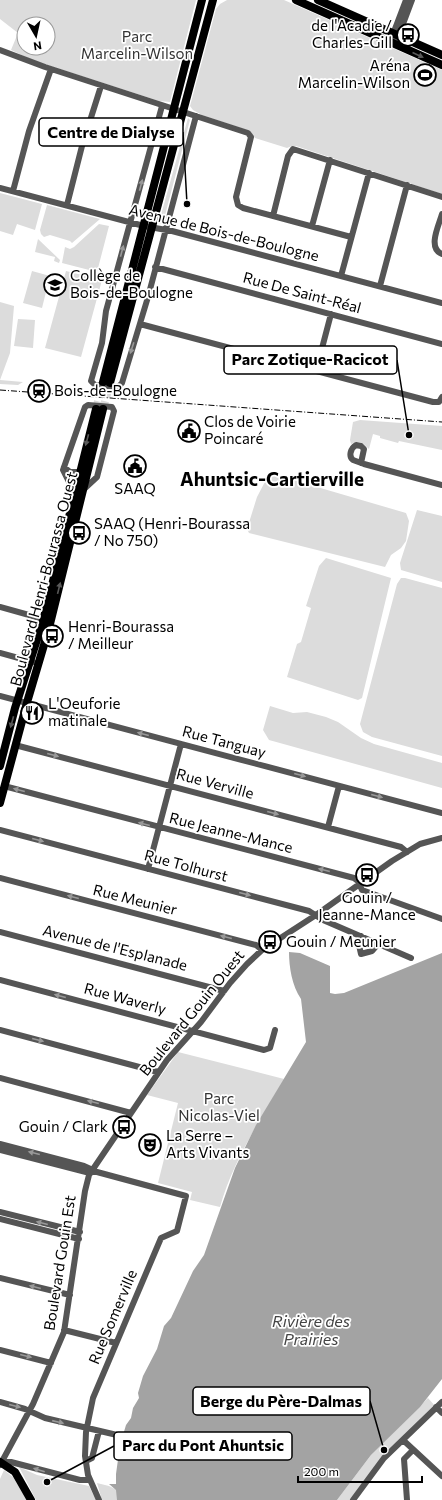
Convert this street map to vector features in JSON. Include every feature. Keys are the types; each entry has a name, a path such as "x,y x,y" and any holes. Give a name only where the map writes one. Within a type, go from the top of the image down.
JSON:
{"main road":[{"path":"106,382 178,110 202,0"},
{"path":"296,0 442,65"},
{"path":"178,110 215,1"},
{"path":"321,1 442,55"},
{"name":"Boulevard Henri-Bourassa Ouest","path":"0,803 38,663 47,620 99,409"},
{"name":"Boulevard Henri-Bourassa Ouest","path":"0,766 3,742 30,661 47,620"},
{"path":"0,1463 15,1472 31,1500"}],"street":[{"path":"396,35 406,0"},
{"path":"393,43 412,0"},
{"path":"0,50 101,86 247,133 251,137 236,195 236,201 242,207 351,237"},
{"path":"13,191 29,131 51,69"},
{"path":"67,205 82,146 101,86"},
{"path":"162,106 106,311 102,342 92,379 93,385 118,387 122,384 140,324 196,116"},
{"path":"273,216 290,151 296,149 442,196"},
{"path":"312,226 330,160"},
{"path":"341,276 369,173"},
{"path":"380,286 407,185"},
{"name":"Avenue de Bois-de-Boulogne","path":"0,188 442,303"},
{"path":"442,214 434,245 436,250 442,254"},
{"name":"Rue De Saint-Réal","path":"155,267 442,344"},
{"path":"316,371 331,314"},
{"path":"140,324 433,402 440,399"},
{"name":"Boulevard Henri-Bourassa Ouest","path":"78,491 63,473 64,466 86,406 112,407 114,411 98,473"},
{"path":"361,463 442,485"},
{"name":"Boulevard Henri-Bourassa Ouest","path":"64,466 68,472 83,472"},
{"path":"83,472 92,476 98,473"},
{"path":"78,491 95,480 98,473"},
{"path":"0,607 47,620"},
{"path":"0,653 38,663"},
{"name":"Rue Tanguay","path":"0,696 442,813"},
{"path":"148,869 181,744"},
{"name":"Rue Verville","path":"15,745 401,847 407,852"},
{"name":"Rue Jeanne-Mance","path":"4,786 159,828 354,878 362,890 442,920"},
{"path":"328,828 339,786"},
{"name":"Rue Tolhurst","path":"0,830 309,911 411,958"},
{"name":"Boulevard Gouin Ouest","path":"92,1171 158,1072 244,967 262,950 316,915 407,852 426,842 442,838"},
{"name":"Rue Meunier","path":"0,878 256,945 262,950"},
{"name":"Avenue de l'Esplanade","path":"0,932 224,991"},
{"path":"361,936 359,945 362,954 372,951 378,944"},
{"name":"Rue Waverly","path":"0,980 267,1050 270,1046 275,1030"},
{"path":"0,1030 158,1072"},
{"path":"0,1078 131,1113"},
{"path":"0,1144 84,1166 92,1171"},
{"path":"0,1150 86,1172 92,1171"},
{"name":"Rue Somerville","path":"92,1171 185,1195 177,1231 161,1238 95,1392 87,1429 86,1461 90,1480 98,1500"},
{"name":"Boulevard Gouin Est","path":"0,1463 29,1412 52,1363 64,1330 79,1239 85,1191 92,1171"},
{"path":"0,1212 80,1232"},
{"path":"0,1219 79,1239"},
{"path":"0,1278 70,1296"},
{"path":"64,1330 116,1343"},
{"path":"0,1350 52,1363"},
{"path":"0,1402 45,1418 117,1435"},
{"path":"353,1500 384,1458 442,1402"},
{"path":"436,1407 442,1413"},
{"path":"86,1461 92,1458 99,1431"},
{"path":"403,1440 442,1476"},
{"path":"407,1500 404,1459 413,1450"},
{"path":"0,1463 11,1462 80,1480 90,1480"}],"green space":[{"name":"Parc Marcelin-Wilson","path":"0,0 196,0 170,102 159,101 24,56 56,56 56,16 16,16 16,31 0,19"},
{"name":"Parc Marcelin-Wilson","path":"227,0 284,0 442,70 442,194 296,146 287,148 255,138 250,131 202,115 193,110 190,106 216,9 220,4"},
{"name":"Parc Marcelin-Wilson","path":"16,38 16,52 11,50"},
{"path":"188,118 190,120 163,223 160,224 159,222"},
{"path":"0,193 42,204 35,230 17,224 13,235 0,231"},
{"path":"47,205 100,219 72,243 50,235 44,237 40,230"},
{"path":"99,224 109,226 97,272 62,263 65,247 70,249 74,247"},
{"path":"38,239 60,260 59,263 54,261 55,257 35,252"},
{"path":"32,271 50,276 42,308 23,303"},
{"path":"66,271 102,280 81,357 45,348"},
{"path":"0,302 14,306 10,353 0,380"},
{"path":"18,319 35,320 33,348 14,346"},
{"path":"0,380 23,382 18,385 0,384"},
{"path":"360,420 442,426 442,450 399,441 398,443 380,438 380,436 373,434 369,449 359,442 351,444 350,440 353,422"},
{"path":"276,475 406,513 409,521 406,541 401,548 391,555 385,567 249,533 247,529 257,497 268,476"},
{"path":"417,510 442,516 442,582 401,570 400,563"},
{"path":"326,558 391,578 362,698 358,700 287,677 297,644 301,642 311,608 306,606 319,566"},
{"path":"401,578 442,588 442,756 372,737 363,732 360,724 397,584"},
{"path":"270,706 293,713 307,712 326,717 338,722 361,738 374,744 442,763 442,788 269,740 263,730"},
{"name":"Parc Nicolas-Viel","path":"178,1052 284,1079 257,1125 232,1173 220,1207 190,1200 192,1192 158,1183 178,1103 147,1095"},
{"path":"428,1398 436,1407 384,1458 353,1500 337,1500 371,1455"},
{"path":"19,1467 37,1475 89,1486 96,1500 36,1500"},
{"path":"4,1470 13,1477 27,1500 0,1500 0,1479"},
{"path":"97,1483 117,1490 117,1500 102,1500"}],"water":[{"name":"Rivière des Prairies","path":"289,952 300,953 330,966 330,993 335,994 344,993 442,953 442,1379 420,1407 371,1455 337,1500 117,1500 116,1490 109,1484 116,1484 120,1445 126,1425 131,1418 133,1408 139,1398 138,1393 143,1376 157,1349 164,1326 171,1318 193,1271 204,1255 235,1168 256,1125 306,1042 301,999 295,988"}],"tunnel":[{"path":"96,409 103,382"},
{"path":"103,409 110,383"}],"railway":[{"path":"0,390 442,422"}],"place":[{"name":"de l'Acadie / Charles-Gill","path":"408,35"},
{"name":"Aréna Marcelin-Wilson","path":"425,75"},
{"name":"Centre de Dialyse","path":"187,204"},
{"name":"Collège de Bois-de-Boulogne","path":"55,285"},
{"name":"Bois-de-Boulogne","path":"39,391"},
{"name":"Clos de Voirie Poincaré","path":"189,431"},
{"name":"Parc Zotique-Racicot","path":"409,435"},
{"name":"SAAQ","path":"135,466"},
{"name":"SAAQ (Henri-Bourassa / No 750)","path":"79,533"},
{"name":"Henri-Bourassa / Meilleur","path":"52,636"},
{"name":"L'Oeuforie matinale","path":"32,713"},
{"name":"Gouin / Jeanne-Mance","path":"367,875"},
{"name":"Gouin / Meunier","path":"270,942"},
{"name":"Gouin / Clark","path":"124,1127"},
{"name":"La Serre – Arts Vivants","path":"150,1145"},
{"name":"Berge du Père-Dalmas","path":"384,1450"},
{"name":"Parc du Pont Ahuntsic","path":"47,1482"}],"district":[{"name":"Ahuntsic-Cartierville","path":"272,479"}]}
